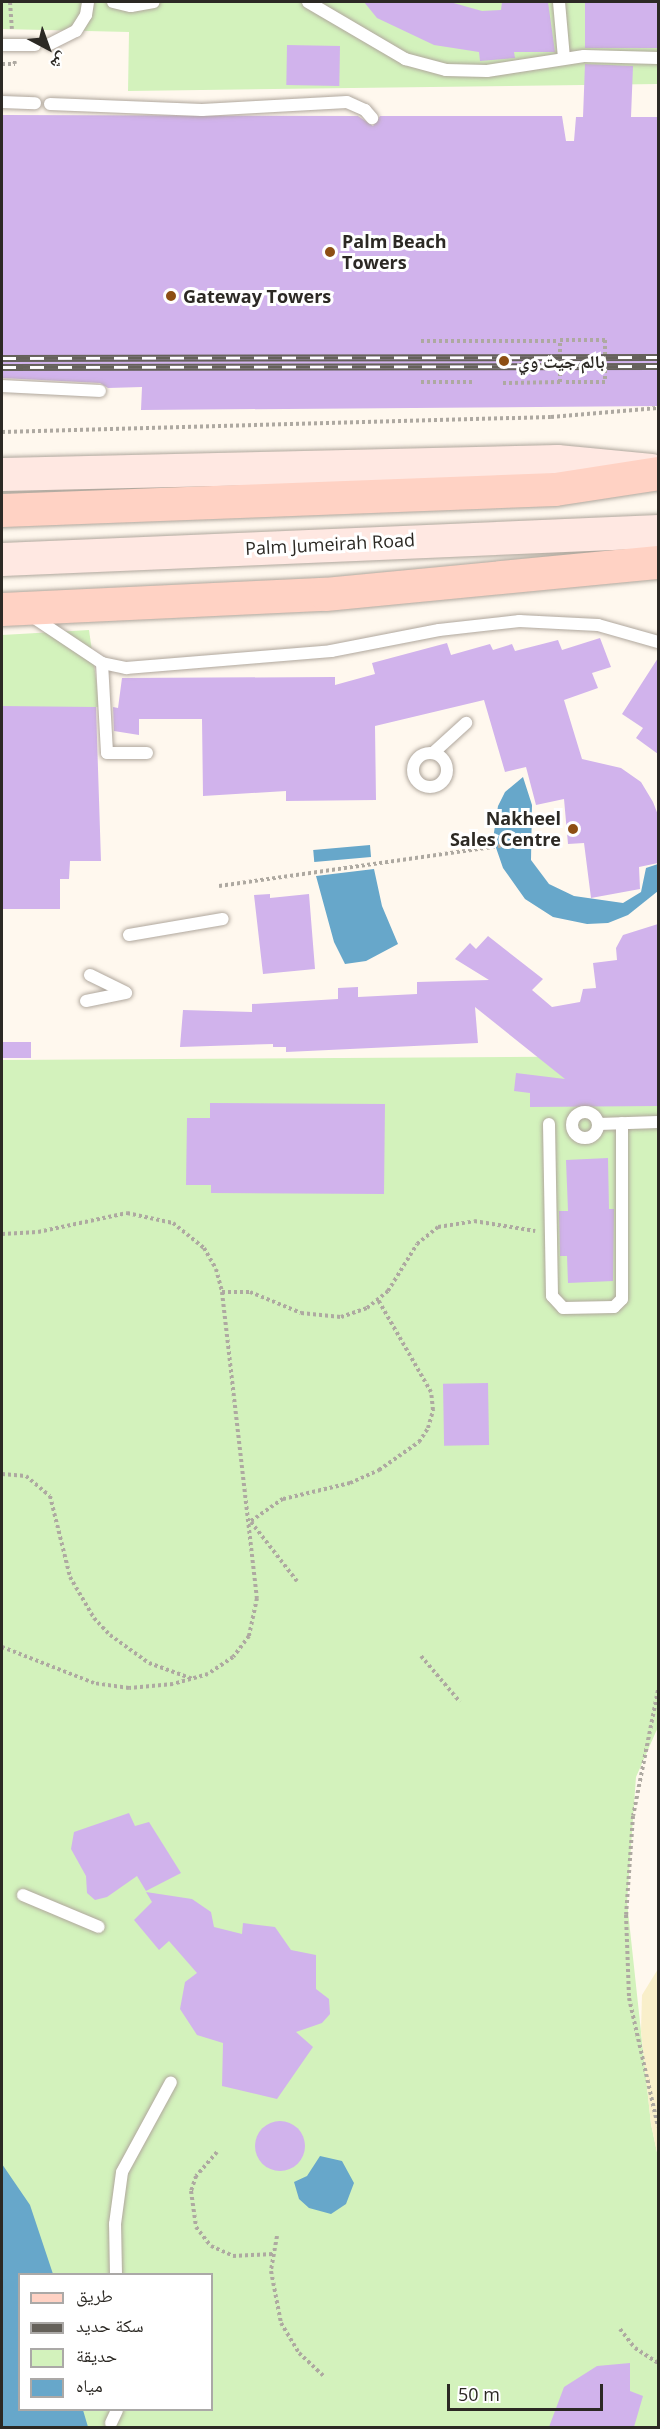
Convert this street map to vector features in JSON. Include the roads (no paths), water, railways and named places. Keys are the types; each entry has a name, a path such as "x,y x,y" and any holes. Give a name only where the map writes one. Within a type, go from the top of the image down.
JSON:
{"main road":[{"path":"2,474 558,461 658,472"},
{"path":"2,510 555,489 658,472"},
{"name":"Palm Jumeirah Road","path":"2,559 658,531"},
{"path":"11,609 314,595 658,562"}],"lane":[{"path":"50,44 76,31 86,15 88,2"},
{"path":"113,2 131,6 154,2"},
{"path":"308,2 387,49 425,65 487,71 564,58 658,58"},
{"path":"559,2 564,58"},
{"path":"2,36 2,45 35,45"},
{"path":"2,102 35,103"},
{"path":"50,104 213,110 346,102 365,110 372,118"},
{"path":"2,386 100,391"},
{"path":"11,609 102,663 126,668 303,654 439,630 519,621 598,625 658,642"},
{"path":"102,663 107,753 147,753"},
{"path":"433,753 466,723"},
{"path":"129,935 223,920"},
{"path":"86,1000 126,993 90,975"},
{"path":"599,1124 658,1122"},
{"path":"549,1124 555,1304 563,1308 617,1305 622,1295 622,1123"},
{"path":"23,1895 99,1927"},
{"path":"116,2273 115,2224 122,2172 171,2082"},
{"path":"111,2423 116,2411"}],"water":[{"path":"523,777 532,805 531,860 549,884 574,896 623,903 641,892 646,868 658,864 658,891 628,915 608,923 587,924 553,917 525,899 503,868 493,839 498,806 505,792"},
{"path":"370,845 371,857 314,862 313,850"},
{"path":"374,869 382,906 398,944 366,961 345,964 334,942 316,876"},
{"path":"320,2156 342,2161 354,2183 346,2204 331,2214 309,2208 299,2199 294,2182 307,2176"},
{"path":"2,2164 30,2205 53,2273 18,2273 18,2411 83,2411 88,2427 2,2427"}],"railway":[{"path":"2,358 658,357"},
{"path":"2,367 658,366"}],"place":[{"name":"Palm Beach Towers","path":"330,252"},
{"name":"Gateway Towers","path":"171,296"},
{"name":"بالم جيت وي","path":"504,361"},
{"name":"Nakheel Sales Centre","path":"573,829"}]}
